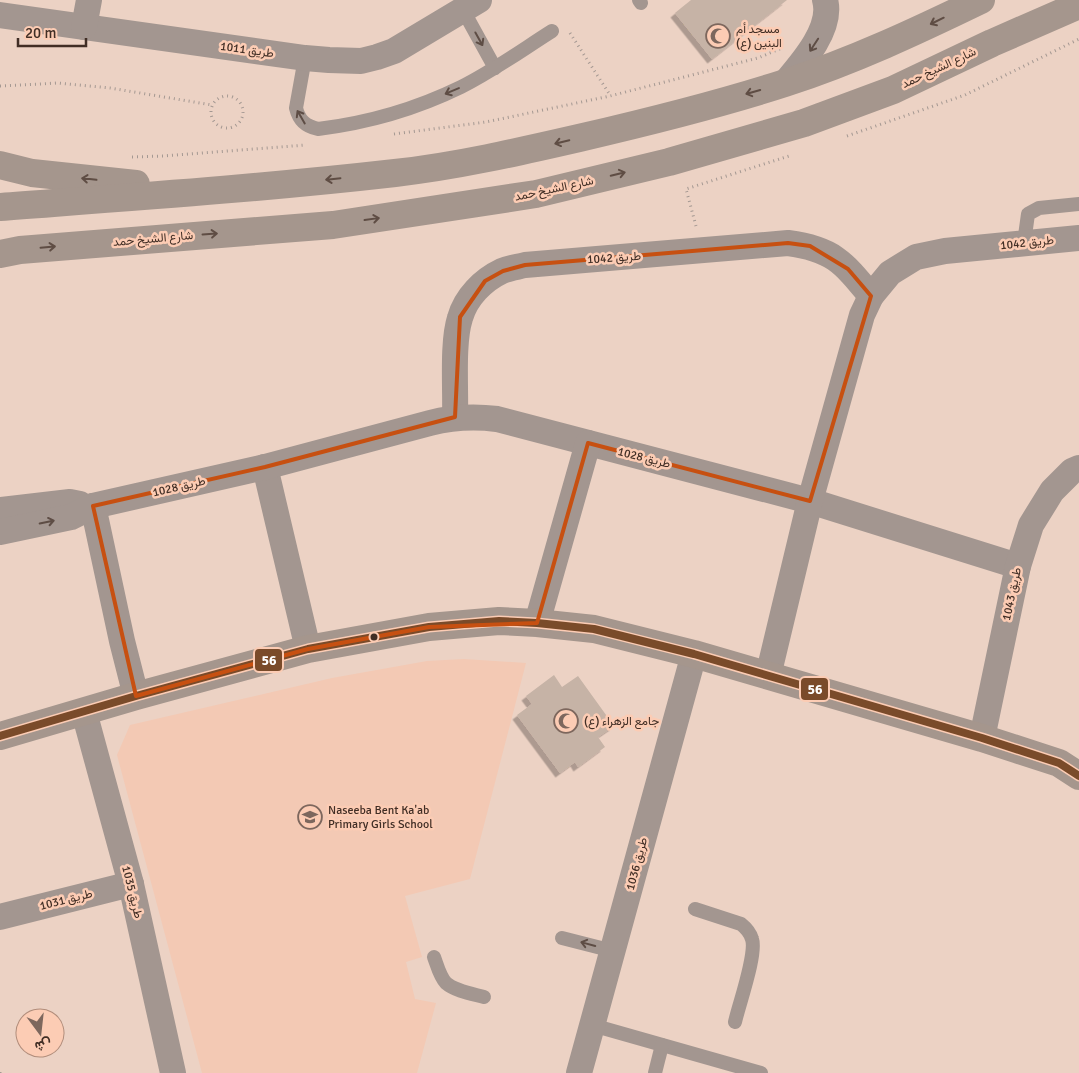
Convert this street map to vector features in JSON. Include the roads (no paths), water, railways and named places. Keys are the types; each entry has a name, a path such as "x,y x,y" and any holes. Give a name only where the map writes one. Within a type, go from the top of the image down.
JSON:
{"main road":[{"path":"0,206 207,192 396,173 523,151 666,118 785,83 856,57 918,31 981,0"},
{"name":"شارع الشيخ حمد","path":"0,254 20,250 333,225 536,194 669,162 804,123 893,90 992,43 1076,7"},
{"path":"0,165 32,173 207,192"},
{"path":"0,736 136,696 308,649 429,626 499,621 594,629 694,654 982,738 1059,763 1079,776"}],"street":[{"path":"84,27 89,0"},
{"path":"785,83 806,58 820,37 827,7 826,0"},
{"name":"طريق 1011","path":"0,15 305,58 361,61 394,51 471,5"},
{"name":"طريق 1042","path":"768,676 810,501 862,315 870,296 890,273 916,258 945,251 1079,238"},
{"name":"طريق 1042","path":"455,417 456,339 460,317 470,298 484,281 504,271 525,265 788,243 810,246 831,255 848,269 870,296"},
{"name":"طريق 1028","path":"0,532 71,517 92,506 265,468 455,417 476,416 498,419 810,501 1018,566"},
{"path":"537,623 588,443"},
{"path":"265,468 308,649"},
{"name":"طريق 1043","path":"982,738 1018,566 1031,525 1052,492 1072,471 1079,468"},
{"name":"طريق 1028","path":"0,510 70,502 92,506"},
{"path":"92,506 136,696"},
{"name":"طريق 1036","path":"579,1073 694,654"},
{"name":"طريق 1035","path":"84,712 131,884 173,1073"},
{"name":"طريق 1031","path":"0,917 131,884"}],"lane":[{"path":"471,5 495,68"},
{"path":"305,58 296,108 298,116 303,123 318,129 376,119 414,107 459,88 495,68 552,31"},
{"path":"1024,243 1028,214 1039,208 1079,204"},
{"path":"695,909 741,924 746,928 753,940 753,952 734,1022"},
{"path":"562,938 613,951"},
{"path":"434,957 446,984 484,997"},
{"path":"592,1025 761,1073"},
{"path":"655,1073 662,1045"}],"place":[{"name":"مسجد أم البنين (ع)","path":"718,36"},
{"name":"جامع الزهراء (ع)","path":"566,721"},
{"name":"Naseeba Bent Ka'ab Primary Girls School","path":"310,817"}]}
